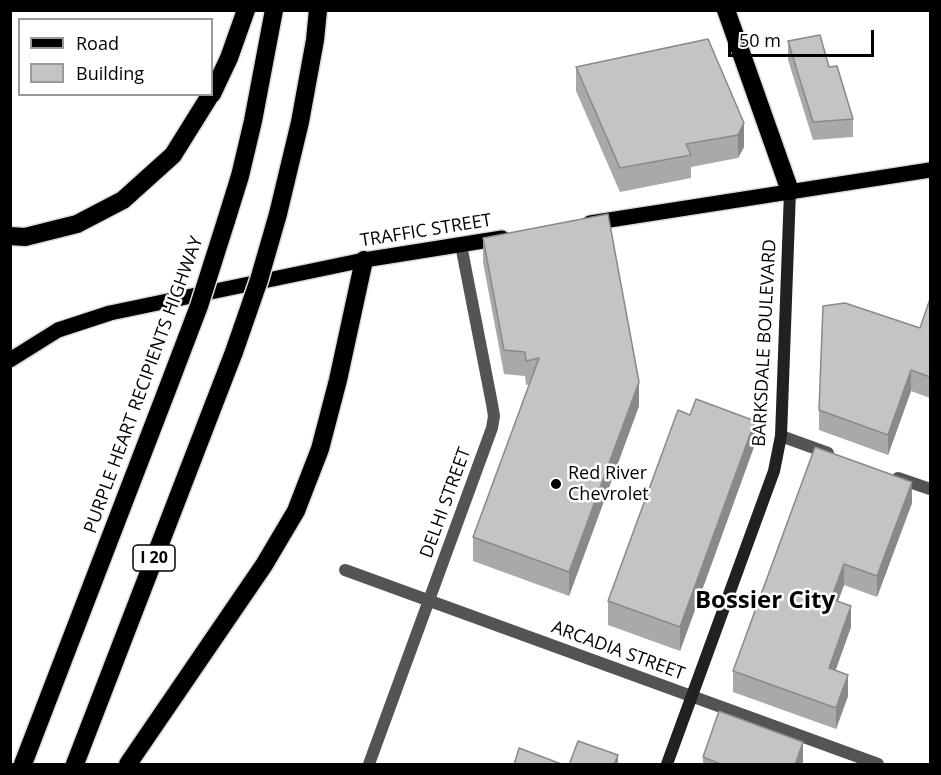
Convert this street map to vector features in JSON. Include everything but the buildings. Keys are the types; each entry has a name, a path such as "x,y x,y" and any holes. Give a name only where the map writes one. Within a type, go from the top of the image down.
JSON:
{"highway":[{"path":"213,90 229,58 246,10"},
{"name":"PURPLE HEART RECIPIENTS HIGHWAY","path":"23,765 199,306 226,220 253,121 274,10"},
{"name":"I 20","path":"75,765 234,352 259,280 278,214 300,122 318,10"},
{"path":"726,10 790,191"},
{"path":"10,236 25,237 77,224 123,200 173,155 210,96"},
{"path":"128,765 264,565 296,511 320,449 338,380 364,260"}],"main road":[{"path":"578,225 930,170"},
{"name":"BARKSDALE BOULEVARD","path":"667,765 774,471 782,436 790,191"},
{"name":"TRAFFIC STREET","path":"10,360 58,330 93,317 364,260 519,235"}],"street":[{"name":"DELHI STREET","path":"369,765 479,467 494,416 460,245"},
{"path":"782,436 835,455"},
{"path":"888,474 930,489"},
{"name":"ARCADIA STREET","path":"345,570 878,765"}],"place":[{"name":"Red River Chevrolet","path":"556,484"}],"district":[{"name":"Bossier City","path":"765,601"}]}
